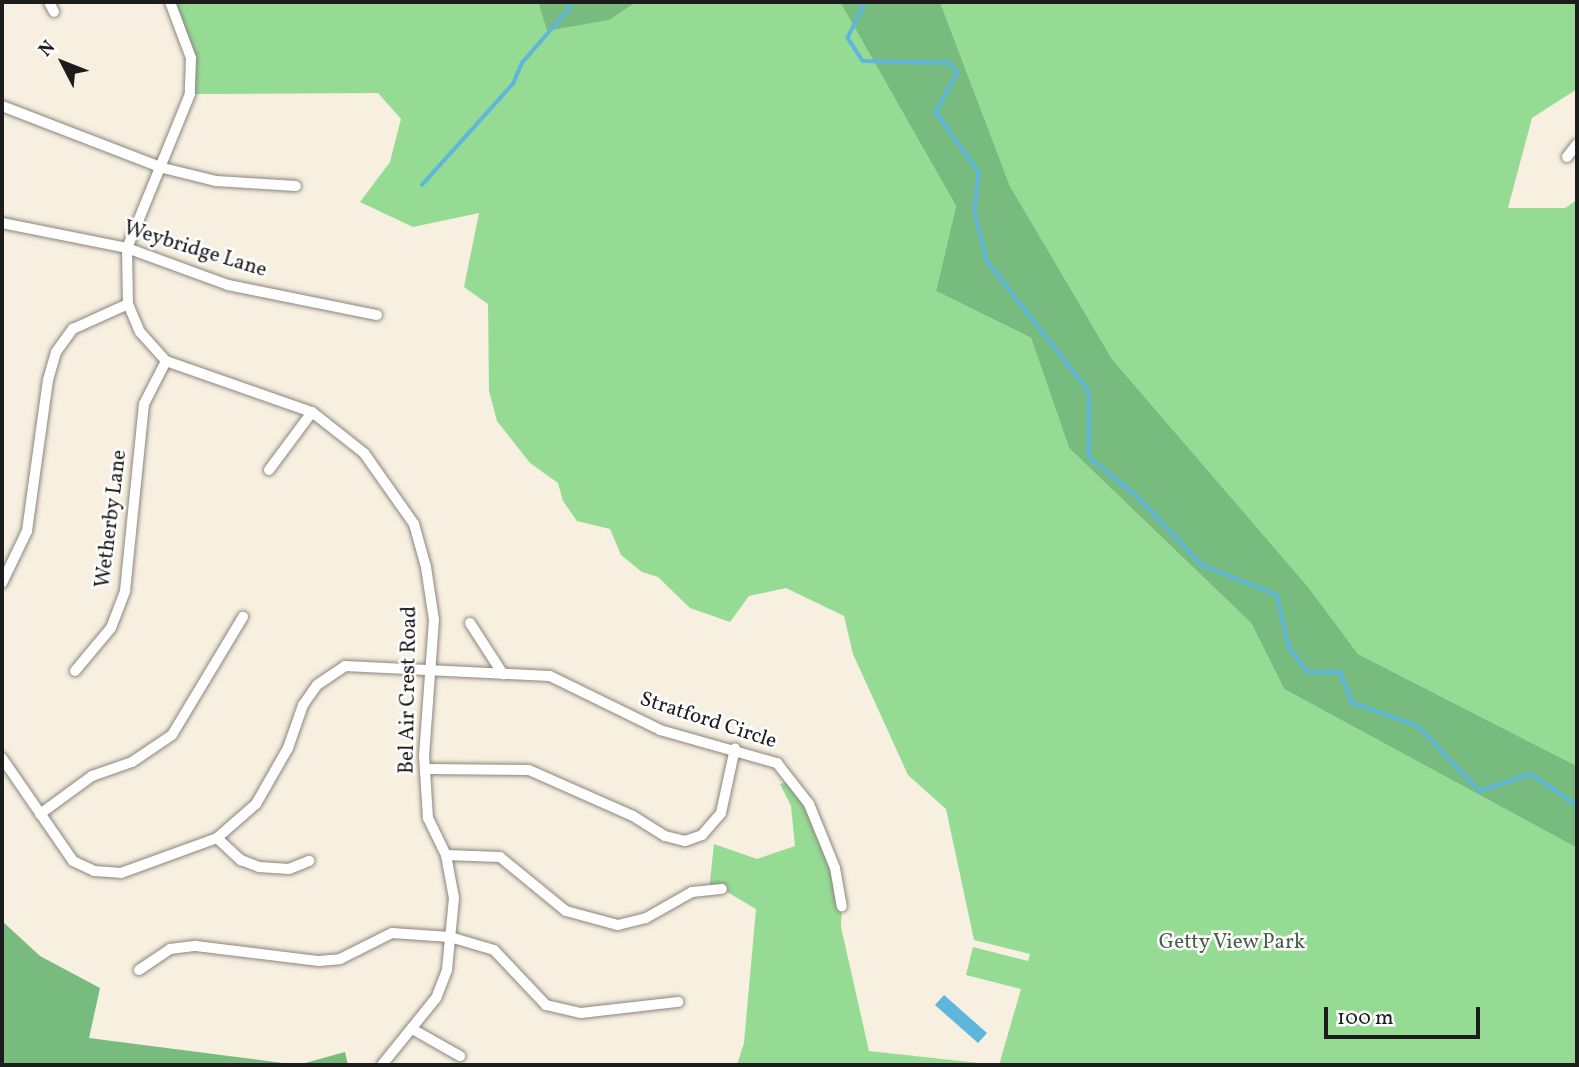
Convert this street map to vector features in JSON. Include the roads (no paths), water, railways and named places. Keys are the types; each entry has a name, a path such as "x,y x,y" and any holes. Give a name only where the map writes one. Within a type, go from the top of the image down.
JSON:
{"street":[{"name":"Bel Air Crest Road","path":"170,2 191,58 190,94 163,168 127,248 128,304 140,331 166,361 312,412 364,453 414,523 434,620 426,769 428,818 446,855 454,898 447,970 436,998 414,1030 382,1065"},
{"path":"2,106 163,168 216,181 296,186"},
{"path":"1567,156 1577,144"},
{"name":"Weybridge Lane","path":"2,223 127,248 228,285 377,315"},
{"path":"2,583 27,531 48,380 56,352 73,328 128,304"},
{"name":"Wetherby Lane","path":"75,671 111,628 125,591 144,404 166,361"},
{"path":"269,470 312,412"},
{"path":"40,814 92,776 132,762 172,736 243,617"},
{"path":"470,624 503,674"},
{"name":"Stratford Circle","path":"2,758 73,861 94,871 121,873 217,838 256,804 279,765 303,705 317,685 345,666 550,677 660,730 735,748 777,762 794,780 809,804 835,868 842,906"},
{"path":"426,769 529,770 633,816 675,840 702,835 721,813 735,748"},
{"path":"217,838 241,860 259,867 289,869 309,861"},
{"path":"446,855 500,857 566,911 618,925 646,918 692,892 722,889"},
{"path":"139,970 170,948 196,946 319,961 340,959 392,933 450,937 494,950 546,1006 581,1013 678,1002"},
{"path":"414,1030 460,1056"}],"water":[{"path":"944,995 987,1033 978,1043 935,1005"}],"waterway":[{"path":"422,185 513,84 522,63 569,9 569,2"},
{"path":"866,2 848,38 863,61 949,63 958,73 936,112 979,172 975,212 987,261 1089,391 1089,457 1137,496 1202,565 1277,595 1290,649 1308,672 1340,672 1353,703 1418,726 1480,791 1531,774 1577,805"}],"park label":[{"name":"Getty View Park","path":"1232,943"}]}
